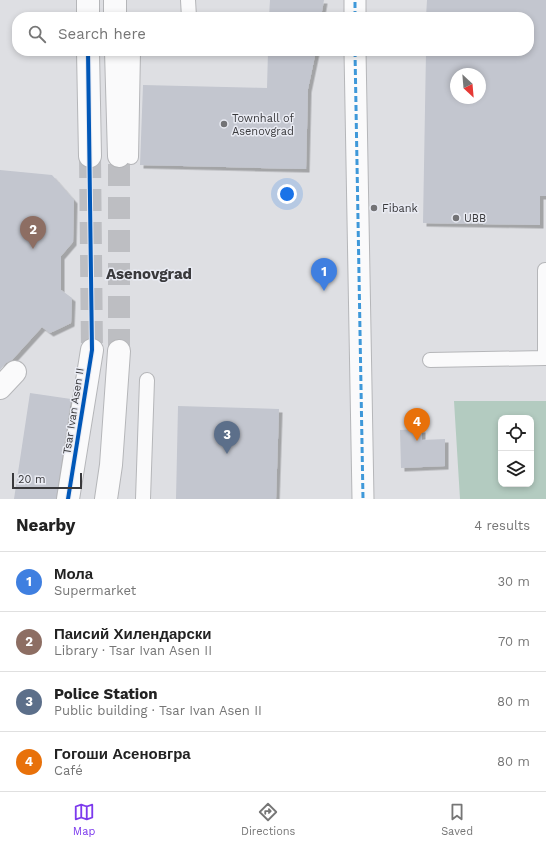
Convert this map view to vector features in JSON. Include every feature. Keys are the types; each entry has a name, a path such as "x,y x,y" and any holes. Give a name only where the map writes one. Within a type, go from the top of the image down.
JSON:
{"street":[{"path":"88,0 88,12"},
{"path":"115,0 115,12"},
{"path":"355,0 355,12"},
{"path":"88,56 90,156"},
{"path":"116,56 125,156"},
{"path":"355,56 363,499"},
{"name":"Tsar Ivan Asen II","path":"68,499 92,350"},
{"path":"106,499 111,464 119,351"},
{"path":"0,388 15,372"}],"lane":[{"path":"188,0 189,12"},
{"path":"125,156 133,56"},
{"path":"430,360 545,358 546,270"},
{"path":"143,499 146,380"}],"green space":[{"path":"454,401 546,401 546,499 460,499"}],"building":[{"path":"270,0 324,0 322,12 269,12"},
{"path":"427,0 546,0 546,196 540,196 540,225 423,223 426,56 534,56 534,12 426,12"},
{"name":"Townhall of Asenovgrad","path":"268,56 315,56 308,89 306,169 140,165 143,85 267,88"},
{"path":"0,170 52,175 74,200 73,242 61,256 61,290 72,298 71,323 50,333 42,327 12,360 6,363 0,370"},
{"path":"30,393 71,399 56,499 14,499"},
{"path":"178,406 279,409 276,499 176,499"},
{"path":"422,429 422,440 445,439 445,466 401,468 400,430"}],"tunnel":[{"path":"90,156 92,350"},
{"path":"119,156 119,351"}],"marked path":[{"path":"355,0 355,12"},
{"path":"355,56 363,499"}],"cycle path":[{"path":"68,499 92,350 88,56"}],"place":[{"name":"Townhall of Asenovgrad","path":"224,124"},
{"name":"Fibank","path":"374,208"},
{"name":"UBB","path":"456,218"},
{"name":"Паисий Хилендарски","path":"33,249"},
{"name":"Мола","path":"324,291"},
{"name":"Гогоши Асеновгра","path":"417,441"},
{"name":"Police Station","path":"227,454"}],"district":[{"name":"Asenovgrad","path":"149,274"}]}
